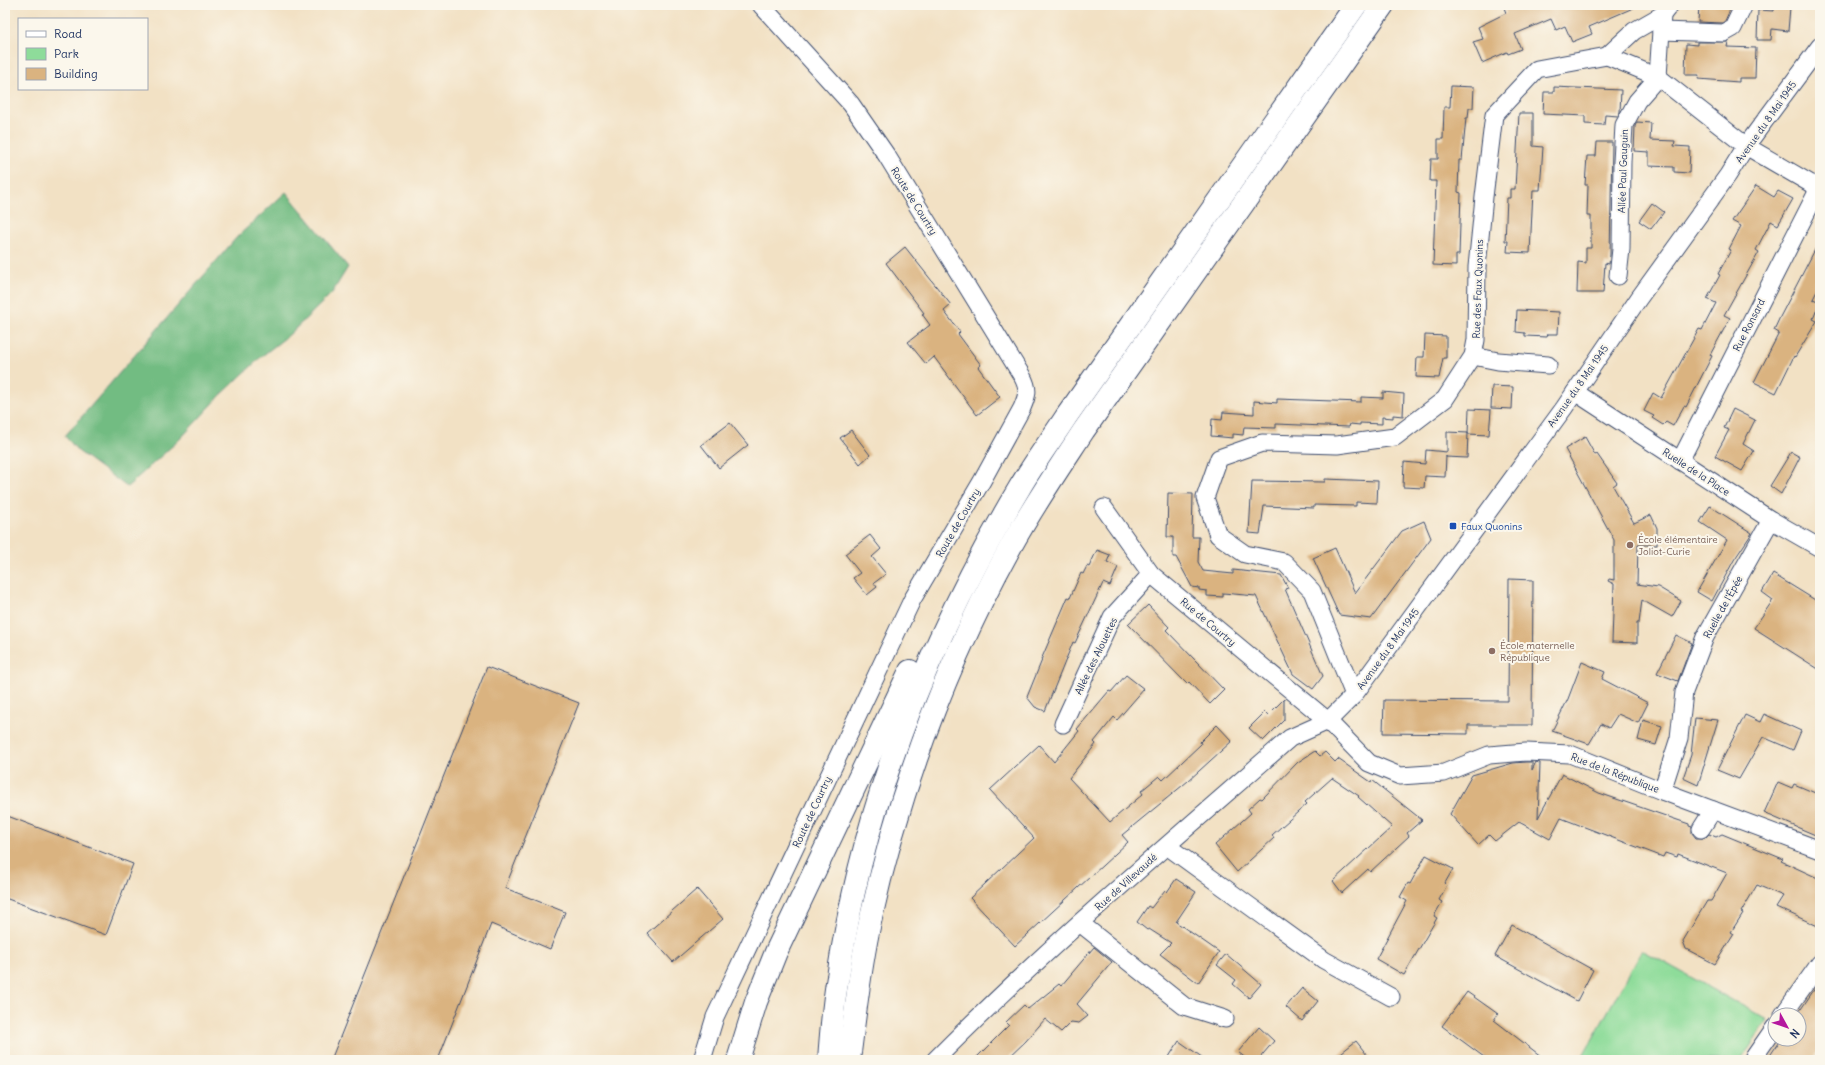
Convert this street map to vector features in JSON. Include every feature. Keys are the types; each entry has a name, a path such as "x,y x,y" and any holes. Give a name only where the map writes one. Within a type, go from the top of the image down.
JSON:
{"highway":[{"path":"828,1060 837,978 848,917 876,809 914,697 967,581 1020,485 1066,417 1356,5"},
{"path":"849,1060 859,981 870,922 897,815 935,703 988,589 1019,532 1084,430 1383,5"},
{"path":"738,1060 756,1002 776,952 862,775 934,619 967,581"}],"street":[{"name":"Route de Courtry","path":"702,1060 715,1017 912,600 982,481 1027,396 1027,385 1022,376 886,156 851,104 761,5"},
{"path":"1744,5 1734,28 1724,33 1664,17 1634,31 1607,56 1658,77 1746,146 1820,188"},
{"path":"1658,77 1664,17"},
{"name":"Avenue du 8 Mai 1945","path":"1328,721 1354,695 1575,392 1639,298 1728,175 1746,146 1820,46"},
{"name":"Rue des Faux Quonins","path":"1354,695 1312,591 1284,562 1245,554 1218,535 1205,498 1219,458 1262,443 1337,445 1395,437 1445,400 1473,356 1476,340 1477,268 1494,115 1537,69 1607,56"},
{"name":"Allée Paul Gauguin","path":"1618,276 1621,248 1624,125 1637,101 1658,77"},
{"name":"Rue Ronsard","path":"1680,462 1820,188"},
{"path":"1473,356 1498,361 1548,365"},
{"name":"Ruelle de la Place","path":"1575,392 1771,520 1820,548"},
{"name":"Rue de Courtry","path":"1104,508 1151,574 1328,721"},
{"name":"Ruelle de l'Épée","path":"1662,791 1679,738 1684,692 1705,637 1771,520"},
{"name":"Allée des Alouettes","path":"1063,724 1112,617 1151,574"},
{"name":"Rue de la République","path":"1328,721 1369,763 1400,776 1444,773 1489,755 1526,752 1570,754 1662,791 1820,850"},
{"name":"Rue de Villevaudé","path":"935,1060 977,1018 1080,923 1290,738 1328,721"},
{"path":"1701,829 1713,810"},
{"path":"1167,846 1324,960 1391,997"},
{"path":"1080,923 1184,1006 1225,1019"},
{"path":"1790,1007 1820,963"},
{"path":"1752,1060 1767,1038"}],"green space":[{"path":"286,192 348,267 332,293 290,334 262,356 220,396 180,439 127,487 78,451 65,436 237,237"},
{"path":"1642,950 1767,1019 1741,1060 1581,1060"}],"building":[{"path":"1503,5 1640,5 1589,27 1592,34 1572,42 1565,26 1556,30 1551,19 1515,34 1521,49 1508,54 1507,52 1482,63 1473,42 1483,39 1478,27 1506,13"},
{"path":"1699,5 1730,5 1725,21 1722,23 1698,22"},
{"path":"1774,6 1790,7 1788,31 1772,29 1771,40 1757,40 1758,10 1774,11"},
{"path":"1697,42 1728,42 1727,47 1756,48 1755,78 1739,78 1739,82 1698,79 1699,75 1685,75 1686,44 1697,45"},
{"path":"1451,86 1474,87 1473,108 1469,108 1468,118 1466,118 1462,160 1459,160 1458,192 1461,193 1459,255 1456,255 1456,266 1433,265 1436,181 1430,181 1431,159 1438,159 1438,139 1443,139 1444,107 1450,107"},
{"path":"1554,87 1621,90 1620,112 1618,116 1605,115 1604,125 1585,124 1585,116 1543,114 1544,92 1554,92"},
{"path":"1519,113 1533,113 1533,146 1543,147 1540,190 1533,190 1530,253 1507,252 1508,241 1505,241 1507,198 1510,198 1510,189 1515,189"},
{"path":"1637,122 1651,123 1650,140 1675,141 1674,146 1690,147 1689,173 1674,172 1674,167 1649,166 1649,152 1634,151 1635,126"},
{"path":"1597,142 1612,142 1609,264 1605,263 1603,293 1577,293 1578,262 1586,263 1586,248 1591,248 1591,216 1587,216 1588,185 1585,185 1587,156 1596,156"},
{"path":"1756,186 1774,197 1778,191 1793,199 1778,225 1771,221 1756,250 1759,252 1724,315 1730,318 1710,355 1712,356 1686,407 1684,406 1673,426 1666,422 1663,425 1652,418 1654,416 1644,411 1653,393 1661,398 1699,329 1702,330 1716,303 1707,299 1720,275 1718,274 1731,250 1729,249 1741,226 1732,221"},
{"path":"1652,203 1664,212 1651,229 1639,221"},
{"path":"1820,240 1820,285 1813,299 1820,302 1813,319 1817,321 1795,357 1794,356 1776,393 1754,382 1779,333 1774,330 1780,317"},
{"path":"905,247 951,305 944,311 960,332 958,334 981,365 978,367 1000,397 977,415 934,357 926,364 908,342 930,325 922,314 924,313 886,263"},
{"path":"1517,310 1559,312 1558,334 1548,334 1547,337 1525,336 1525,333 1516,332"},
{"path":"1425,335 1446,336 1446,358 1443,358 1439,378 1416,377 1417,357 1424,357"},
{"path":"1492,386 1513,387 1512,409 1491,408"},
{"path":"1383,392 1404,394 1403,416 1393,415 1393,418 1382,417 1382,424 1360,423 1360,425 1350,424 1349,427 1276,424 1276,428 1244,427 1243,435 1233,434 1233,438 1211,436 1212,419 1222,420 1223,412 1254,414 1254,401 1277,403 1277,399 1361,402 1361,397 1383,398"},
{"path":"1469,409 1491,410 1489,435 1468,434"},
{"path":"1733,409 1755,420 1743,444 1754,451 1742,471 1715,456 1729,430 1724,428"},
{"path":"730,423 748,445 719,468 701,445"},
{"path":"851,430 870,455 860,464 840,438"},
{"path":"1447,432 1468,433 1467,458 1446,456 1445,477 1425,476 1424,488 1403,487 1404,462 1425,464 1426,450 1447,452"},
{"path":"1585,437 1595,455 1597,454 1617,483 1613,486 1634,523 1651,515 1657,528 1657,545 1638,545 1637,584 1658,587 1681,601 1672,617 1642,600 1639,623 1637,623 1637,643 1612,642 1614,584 1608,581 1609,579 1614,580 1614,540 1565,449"},
{"path":"1791,452 1800,457 1781,494 1770,486"},
{"path":"1325,479 1378,481 1377,503 1356,502 1356,506 1314,505 1314,508 1264,506 1260,534 1249,533 1252,481 1325,482"},
{"path":"1168,493 1193,494 1192,537 1199,537 1198,562 1203,571 1233,574 1233,570 1281,575 1288,588 1285,589 1323,676 1313,689 1293,674 1256,596 1223,593 1223,597 1207,596 1207,591 1192,587 1176,557 1173,557 1173,537 1167,537"},
{"path":"1710,506 1752,533 1734,560 1712,601 1697,592 1727,540 1700,522"},
{"path":"1424,521 1431,538 1371,619 1339,615 1313,558 1335,548 1355,593 1402,531"},
{"path":"870,535 881,549 872,557 886,574 874,583 877,587 867,595 853,578 860,573 845,554"},
{"path":"1097,550 1110,555 1107,562 1118,567 1110,586 1103,583 1075,643 1073,642 1045,711 1035,707 1027,697 1068,597 1070,598 1081,573 1083,574 1087,566 1089,567"},
{"path":"1773,574 1820,603 1820,670 1754,628 1773,600 1762,592"},
{"path":"1509,579 1533,580 1532,725 1468,725 1468,734 1383,733 1384,700 1508,701"},
{"path":"1148,605 1169,627 1166,630 1224,690 1210,704 1189,682 1187,684 1128,624"},
{"path":"1676,635 1692,643 1678,681 1657,673"},
{"path":"1582,662 1605,672 1602,679 1648,703 1638,723 1618,714 1609,728 1601,724 1589,744 1552,731 1568,699"},
{"path":"487,667 579,703 505,888 565,912 550,949 491,924 438,1060 331,1060"},
{"path":"1126,675 1144,689 1117,720 1114,717 1094,742 1096,744 1069,778 1110,822 1143,794 1141,791 1159,776 1163,780 1201,744 1200,742 1217,725 1232,741 1188,781 1122,835 1128,842 1015,946 970,898 1034,838 990,790 1039,745 1054,762 1079,731 1077,729 1109,691 1111,692"},
{"path":"1284,699 1284,720 1263,741 1249,728 1265,712 1268,715"},
{"path":"1764,714 1801,731 1793,750 1763,737 1739,779 1717,770 1745,715 1760,722"},
{"path":"1695,718 1718,720 1698,785 1683,778 1691,755"},
{"path":"1643,720 1662,726 1656,745 1638,740"},
{"path":"1315,751 1320,756 1325,752 1335,762 1338,759 1371,782 1372,780 1422,820 1407,833 1409,836 1370,872 1368,869 1342,893 1333,881 1392,827 1358,797 1359,796 1332,778 1305,802 1307,804 1272,835 1274,838 1237,872 1215,845 1251,813 1248,809 1260,798 1262,799 1298,762"},
{"path":"1532,762 1532,770 1536,762 1540,763 1538,818 1562,774 1599,793 1689,824 1689,826 1692,827 1692,833 1696,838 1705,838 1709,834 1716,837 1722,834 1783,859 1781,861 1820,879 1820,927 1776,907 1783,896 1757,885 1741,912 1743,913 1731,932 1734,934 1715,964 1686,949 1683,941 1707,901 1711,901 1727,873 1678,854 1677,857 1665,853 1663,857 1561,818 1550,839 1519,822 1495,841 1489,835 1478,845 1450,814 1472,775 1513,763"},
{"path":"1778,782 1792,788 1794,784 1820,795 1820,837 1764,813"},
{"path":"5,815 133,864 106,935 5,898"},
{"path":"1426,855 1453,869 1445,883 1447,885 1439,900 1442,902 1434,916 1437,918 1404,975 1376,959 1407,901 1400,897 1408,883 1410,884"},
{"path":"1176,879 1196,892 1176,922 1219,952 1198,983 1160,954 1171,943 1149,929 1147,930 1137,922 1148,906 1151,908 1165,890 1167,892"},
{"path":"697,889 723,919 673,962 647,933"},
{"path":"1512,925 1593,970 1577,1001 1495,956"},
{"path":"1094,947 1112,962 1077,1004 1088,1016 1079,1023 1071,1022 1061,1032 1045,1019 1026,1041 1006,1060 974,1060 1009,1025 1006,1022 1024,1005 1028,1009 1059,984 1061,986"},
{"path":"1226,954 1261,984 1249,998 1233,984 1236,980 1217,965"},
{"path":"1820,981 1820,1049 1812,1060 1767,1060 1776,1047 1807,1047 1807,1007 1802,1007"},
{"path":"1302,988 1318,1001 1302,1021 1286,1007"},
{"path":"1467,992 1498,1014 1494,1020 1546,1060 1488,1060 1442,1026"},
{"path":"1259,1027 1274,1041 1258,1060 1248,1060 1238,1052"},
{"path":"1179,1041 1206,1060 1167,1060"},
{"path":"1356,1041 1371,1060 1332,1060"}],"place":[{"name":"Faux Quonins","path":"1453,526"},
{"name":"École élémentaire Joliot-Curie","path":"1630,545"},
{"name":"École maternelle République","path":"1492,651"}]}
